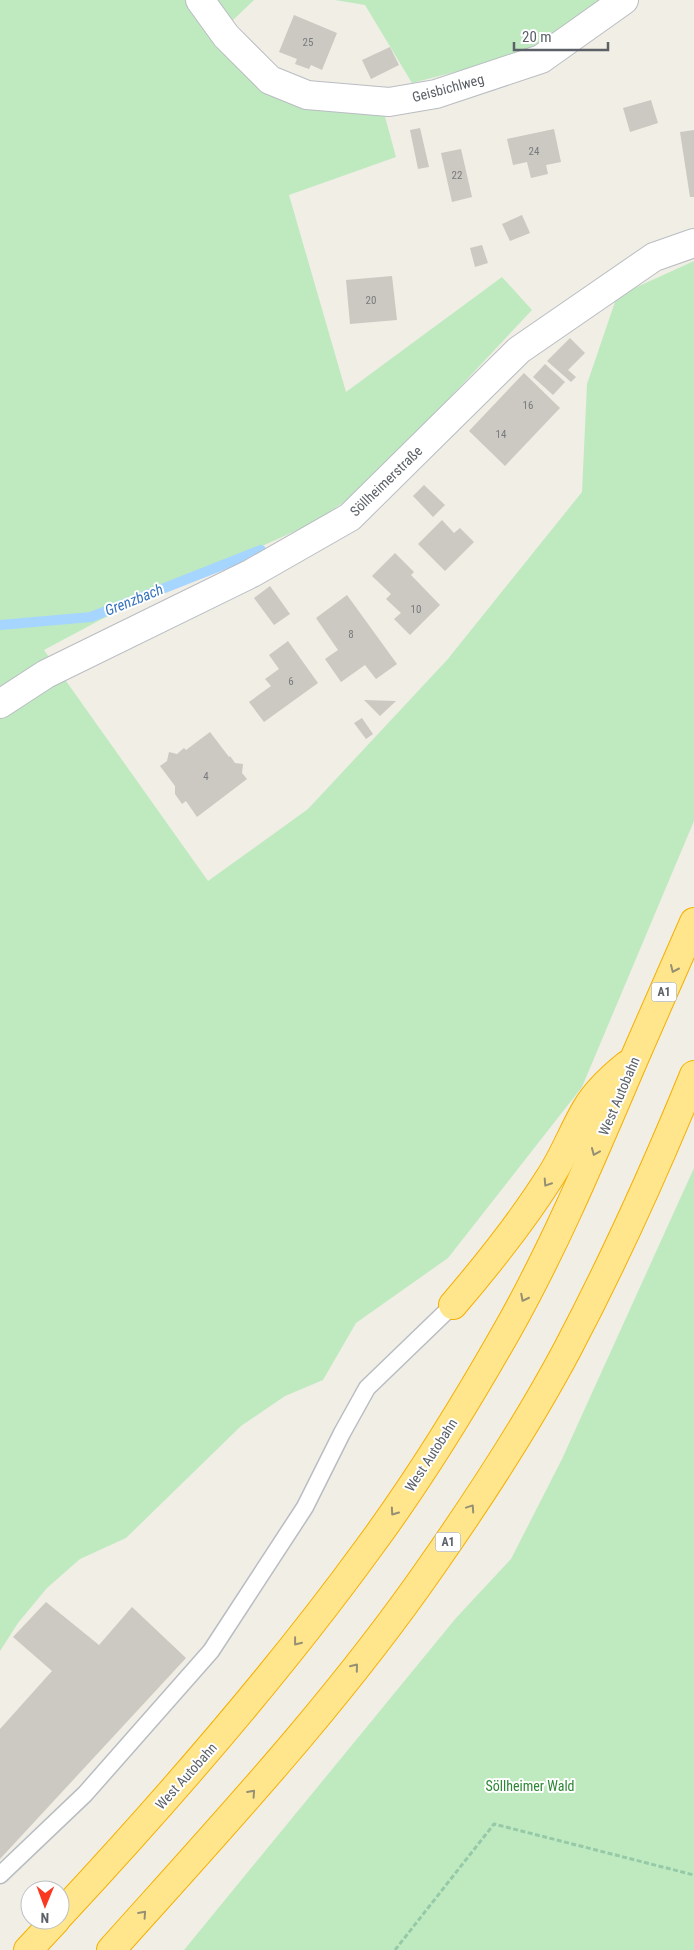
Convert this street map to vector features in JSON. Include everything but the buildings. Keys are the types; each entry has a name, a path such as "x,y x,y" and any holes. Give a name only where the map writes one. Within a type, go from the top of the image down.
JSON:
{"highway":[{"name":"West Autobahn","path":"70,1904 209,1750 258,1692 368,1549 415,1481 509,1328 584,1179 694,923"},
{"path":"453,1305 499,1252 526,1215 552,1175 586,1108 609,1080 634,1059"},
{"name":"A1","path":"111,1950 283,1757 384,1631 479,1496 524,1426 566,1351 645,1189 694,1075"},
{"path":"28,1950 47,1930"}],"street":[{"name":"Geisbichlweg","path":"200,0 226,36 270,80 307,95 389,102 436,94 541,59 624,0"},
{"name":"Söllheimerstraße","path":"0,704 46,674 252,573 350,517 519,350 654,257 694,243"}],"lane":[{"path":"0,1875 85,1794 211,1651 305,1507 367,1388 453,1305"}],"path":[{"path":"395,1950 494,1824 694,1875"}],"green space":[{"path":"0,0 254,0 233,20 237,62 384,113 396,157 289,195 346,392 502,277 532,310 367,486 315,522 102,619 44,650 208,881 308,809 447,660 582,492 587,384 617,296 694,261 694,821 582,1087 448,1258 356,1323 323,1380 285,1396 241,1426 126,1538 80,1559 47,1588 18,1623 0,1651"},
{"path":"335,0 608,0 540,50 412,83 365,5"},
{"name":"Söllheimer Wald","path":"694,1168 694,1950 184,1950 456,1618 511,1559 562,1459"}],"waterway":[{"name":"Grenzbach","path":"0,625 91,617 261,550"}]}
